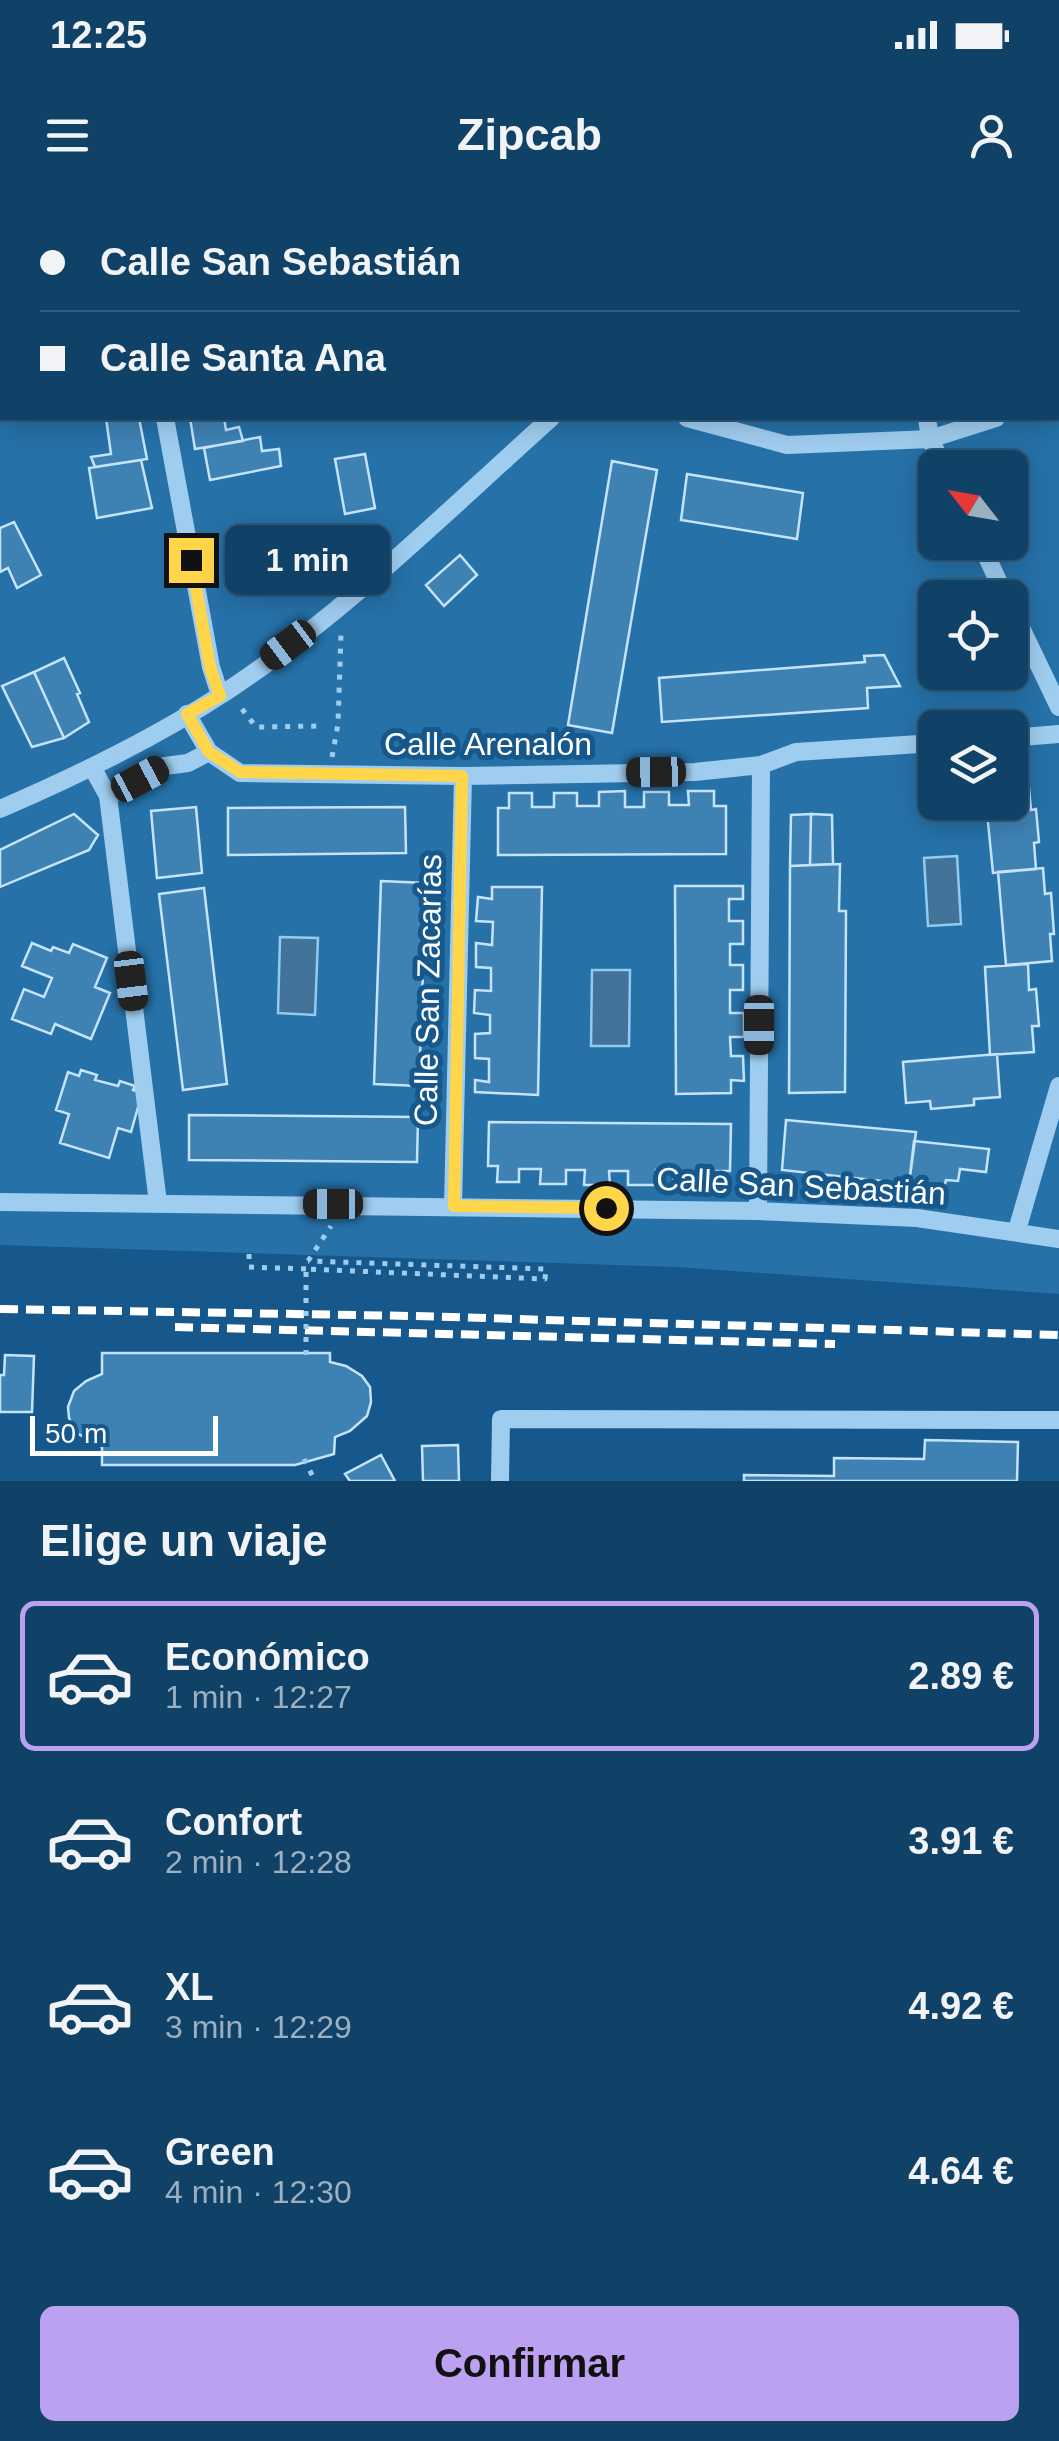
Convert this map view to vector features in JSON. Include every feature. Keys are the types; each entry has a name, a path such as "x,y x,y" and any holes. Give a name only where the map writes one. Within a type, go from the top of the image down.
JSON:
{"street":[{"path":"165,420 210,667 220,696"},
{"path":"0,809 92,767 220,696 343,604 549,420"},
{"path":"694,420 787,445 930,439 990,420"},
{"path":"927,420 935,450"},
{"path":"1028,642 1059,707"},
{"path":"108,796 165,766 188,764 209,752 187,714"},
{"path":"1028,737 1059,734"},
{"name":"Calle Arenalón","path":"209,752 240,772 462,776 695,772 762,764 796,752 918,744"},
{"path":"758,1210 762,764"},
{"path":"92,767 108,796 158,1202"},
{"name":"Calle San Zacarías","path":"454,1206 462,776"},
{"path":"1017,1230 1059,1086"},
{"name":"Calle San Sebastián","path":"0,1202 758,1210 917,1218 1059,1239"},
{"path":"500,1481 501,1419 1059,1420"}],"path":[{"path":"330,774 338,724 343,604"},
{"path":"242,709 256,728 323,726"},
{"path":"306,1355 307,1265 331,1229 333,1204"},
{"path":"249,1254 250,1268 307,1265 546,1270 545,1279 307,1265"},
{"path":"304,1459 315,1481"}],"shaded area":[{"path":"0,420 1059,420 1059,1294 677,1267 0,1245"},
{"path":"957,856 961,924 928,926 924,858"},
{"path":"280,937 318,938 315,1015 278,1013"},
{"path":"592,970 630,970 629,1046 591,1046"}],"building":[{"path":"106,420 139,420 147,459 95,467 91,457 111,454"},
{"path":"190,420 224,420 226,430 239,427 243,441 195,449"},
{"path":"260,437 262,451 279,449 281,466 210,480 204,448"},
{"path":"365,454 375,508 345,514 335,459"},
{"path":"141,460 152,508 97,518 89,468"},
{"path":"612,461 657,470 612,733 568,725"},
{"path":"687,474 803,493 797,539 681,520"},
{"path":"14,522 41,575 17,588 8,568 0,572 0,528"},
{"path":"460,555 477,575 444,606 426,585"},
{"path":"884,655 900,686 867,688 868,708 662,722 659,678 865,662 864,656"},
{"path":"64,658 89,722 64,738 34,672"},
{"path":"34,672 64,738 32,747 2,686"},
{"path":"1028,778 1039,842 1034,843 1036,869 993,873 988,820 1028,820"},
{"path":"625,791 625,807 644,807 644,792 669,792 669,805 689,805 688,791 714,791 714,806 726,806 726,854 498,855 498,808 509,808 509,793 532,793 532,807 554,807 554,793 577,793 577,806 599,806 599,792"},
{"path":"196,807 202,873 157,878 151,811"},
{"path":"405,807 406,853 228,855 228,808"},
{"path":"74,814 98,835 89,850 0,887 0,850"},
{"path":"811,814 810,865 790,866 791,815"},
{"path":"811,814 832,815 833,864 810,865"},
{"path":"840,864 839,911 846,911 845,1092 789,1093 790,866"},
{"path":"1043,868 1045,894 1051,893 1052,961 1006,965 998,872"},
{"path":"381,881 426,883 419,1086 374,1084"},
{"path":"675,886 743,886 743,899 729,899 729,921 743,921 743,944 730,944 730,965 743,965 743,990 730,990 730,1013 744,1013 744,1037 730,1037 731,1056 743,1056 744,1081 731,1080 731,1093 676,1094"},
{"path":"492,887 542,887 538,1095 475,1092 475,1080 489,1082 489,1059 475,1058 475,1034 490,1033 490,1015 474,1013 475,990 491,991 491,968 476,967 476,943 492,945 493,922 476,921 478,897 492,899"},
{"path":"204,888 227,1084 183,1090 159,894"},
{"path":"32,943 69,953 73,944 107,958 95,987 110,993 91,1039 55,1024 51,1034 12,1019 24,989 44,997 52,978 22,966"},
{"path":"1028,964 1029,990 1036,989 1039,1026 1032,1026 1034,1052 990,1055 985,967"},
{"path":"997,1054 1000,1097 974,1099 974,1105 931,1109 930,1101 906,1103 903,1062"},
{"path":"81,1070 97,1075 95,1080 118,1086 120,1081 142,1093 131,1132 118,1128 109,1158 60,1143 69,1114 56,1110 68,1072 79,1076"},
{"path":"189,1115 418,1117 417,1162 189,1160"},
{"path":"786,1120 916,1132 909,1184 782,1170"},
{"path":"489,1122 731,1124 730,1171 717,1171 717,1186 706,1186 706,1170 698,1170 697,1186 673,1186 674,1171 656,1170 656,1185 628,1185 628,1171 609,1171 610,1185 584,1185 585,1170 566,1170 566,1184 540,1184 541,1169 519,1169 519,1182 497,1182 498,1166 488,1166"},
{"path":"914,1141 989,1149 986,1172 960,1169 958,1181 946,1180 944,1188 909,1184"},
{"path":"102,1353 330,1353 330,1362 362,1376 370,1387 371,1402 367,1416 350,1431 335,1437 334,1454 295,1465 102,1465 102,1447 75,1432 68,1407 74,1391 102,1374"},
{"path":"5,1355 34,1356 32,1412 0,1412 0,1375 4,1375"},
{"path":"925,1440 1018,1442 1017,1481 744,1481 744,1475 834,1476 834,1458 924,1459"},
{"path":"458,1445 459,1481 423,1481 422,1446"},
{"path":"381,1455 395,1481 350,1481 345,1474"}],"railway":[{"path":"0,1309 414,1316 1059,1335"},
{"path":"175,1327 835,1344"}],"route":[{"path":"191,560 210,667 220,696 187,714 209,752 240,772 462,776 454,1206 606,1208"}]}
